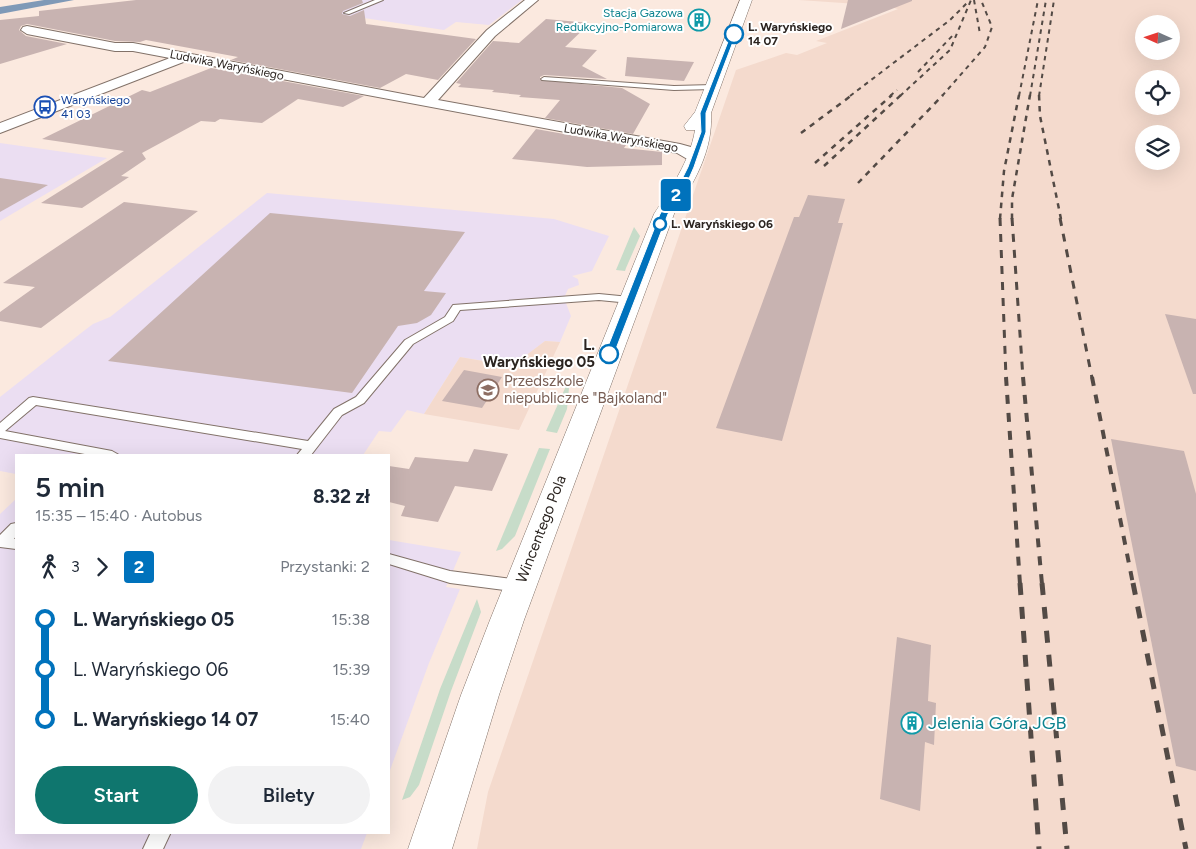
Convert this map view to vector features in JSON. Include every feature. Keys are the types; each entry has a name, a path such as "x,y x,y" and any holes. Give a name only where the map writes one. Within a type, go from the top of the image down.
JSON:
{"street":[{"path":"427,103 491,33 532,0"},
{"name":"Wincentego Pola","path":"430,849 480,694 520,586 664,214 684,183 688,152 704,132 703,113 746,0"},
{"name":"Ludwika Waryńskiego","path":"26,30 115,47 133,46 688,152"},
{"path":"0,128 185,57"}],"lane":[{"path":"347,14 380,0"},
{"path":"544,79 674,88 713,87"},
{"path":"0,429 34,401 308,451 338,412 360,400 376,384 409,342 449,319 457,307 599,296 630,300"},
{"path":"0,434 93,453"},
{"path":"15,529 2,542 15,544"},
{"path":"390,559 450,577 520,586"},
{"path":"153,849 161,834"}],"shaded area":[{"path":"317,0 522,0 489,25 456,22 444,30 297,8"},
{"path":"799,0 1196,0 1196,849 477,849 488,792 736,70 786,53 797,55 827,43 816,41 898,9 887,6"},
{"path":"0,143 107,158 0,221"},
{"path":"267,193 554,219 609,236 592,271 572,276 578,279 579,285 568,289 564,298 571,316 560,342 545,341 513,366 460,357 424,414 407,410 391,432 379,431 364,454 15,454 15,474 0,471 0,397 93,324 110,317"},
{"name":"Przedszkole niepubliczne \"Bajkoland\"","path":"545,341 560,342 519,430 424,414 460,357 512,366"},
{"path":"15,500 15,834 367,834 361,849 0,849 0,514"},
{"path":"390,540 461,552 446,587 460,589 429,663 390,770"}],"green space":[{"path":"634,227 640,236 625,271 616,270"},
{"path":"570,377 567,409 557,433 546,431"},
{"path":"539,448 550,449 515,536 502,549 496,551"},
{"path":"477,599 481,612 451,691 419,785 410,797 402,800 440,689"}],"water":[{"path":"44,0 74,0 0,14 0,7"}],"building":[{"path":"136,0 362,0 363,3 343,11 342,14 350,16 364,10 366,24 476,39 438,80 406,74 380,88 231,60 238,57 146,40 140,42 115,41 27,24 21,26 19,30 26,36 67,44 0,64 0,20 39,16 39,11"},
{"path":"848,0 912,0 912,1 841,29"},
{"path":"546,19 590,23 565,47 597,50 582,66 607,79 544,75 540,77 540,80 622,88 650,104 633,134 545,118 560,100 519,97 521,95 492,92 494,90 458,87 461,84 456,83 493,41 519,43"},
{"path":"627,57 694,62 684,81 625,76"},
{"path":"211,68 364,96 343,107 298,99 262,123 220,119 215,122 201,121 142,153 146,159 121,176 129,177 82,208 41,203 124,151 42,139 142,90 150,92"},
{"path":"536,129 626,145 624,148 662,152 662,165 587,167 512,159"},
{"path":"0,178 48,185 0,212"},
{"path":"808,195 845,199 838,223 843,223 782,441 716,428 794,217 799,217"},
{"path":"124,202 198,211 41,328 0,321 0,312 35,287 3,283"},
{"path":"270,213 465,232 424,291 446,293 431,315 417,323 398,326 352,393 108,361"},
{"path":"1165,314 1196,319 1196,394 1193,394"},
{"name":"Przedszkole niepubliczne \"Bajkoland\"","path":"464,370 502,377 482,408 442,401"},
{"path":"1111,439 1184,451 1196,494 1196,771 1176,766"},
{"path":"474,449 508,454 492,491 455,486 438,522 401,516 405,506 390,502 390,466 409,469 415,457 468,462"},
{"name":"Jelenia Góra JGB","path":"897,637 931,645 928,701 936,703 934,745 925,742 920,811 880,799"}],"railway":[{"path":"900,96 950,50 971,0"},
{"path":"974,0 980,34"},
{"path":"942,96 985,47 992,27 981,0"},
{"path":"1019,96 1038,0"},
{"path":"1030,96 1046,0"},
{"path":"1039,96 1054,0"},
{"path":"850,96 950,20 968,2"},
{"path":"918,72 954,34"},
{"path":"890,96 897,90"},
{"path":"801,133 852,95"},
{"path":"815,163 892,95"},
{"path":"824,166 901,95"},
{"path":"858,183 943,95"},
{"path":"1000,219 1004,171 1019,95"},
{"path":"1012,218 1012,199 1030,95"},
{"path":"1039,96 1040,116 1061,219"},
{"path":"1012,218 1023,378"},
{"path":"1060,218 1092,378"},
{"path":"1000,219 1006,378"},
{"path":"1006,377 1020,584"},
{"path":"1023,377 1042,584"},
{"path":"1092,377 1133,584"},
{"path":"1020,583 1039,849"},
{"path":"1042,583 1067,849"},
{"path":"1133,583 1186,849"}],"bus line":[{"name":"2","path":"609,354 664,214 684,183 691,167 704,132 703,113 734,34"}],"place":[{"name":"Stacja Gazowa Redukcyjno-Pomiarowa","path":"699,20"},
{"name":"L. Waryńskiego 14 07","path":"734,34"},
{"name":"Waryńskiego 41 03","path":"45,107"},
{"name":"L. Waryńskiego 06","path":"660,224"},
{"name":"L. Waryńskiego 05","path":"609,354"},
{"name":"Przedszkole niepubliczne \"Bajkoland\"","path":"488,390"},
{"name":"Jelenia Góra JGB","path":"912,723"}]}
